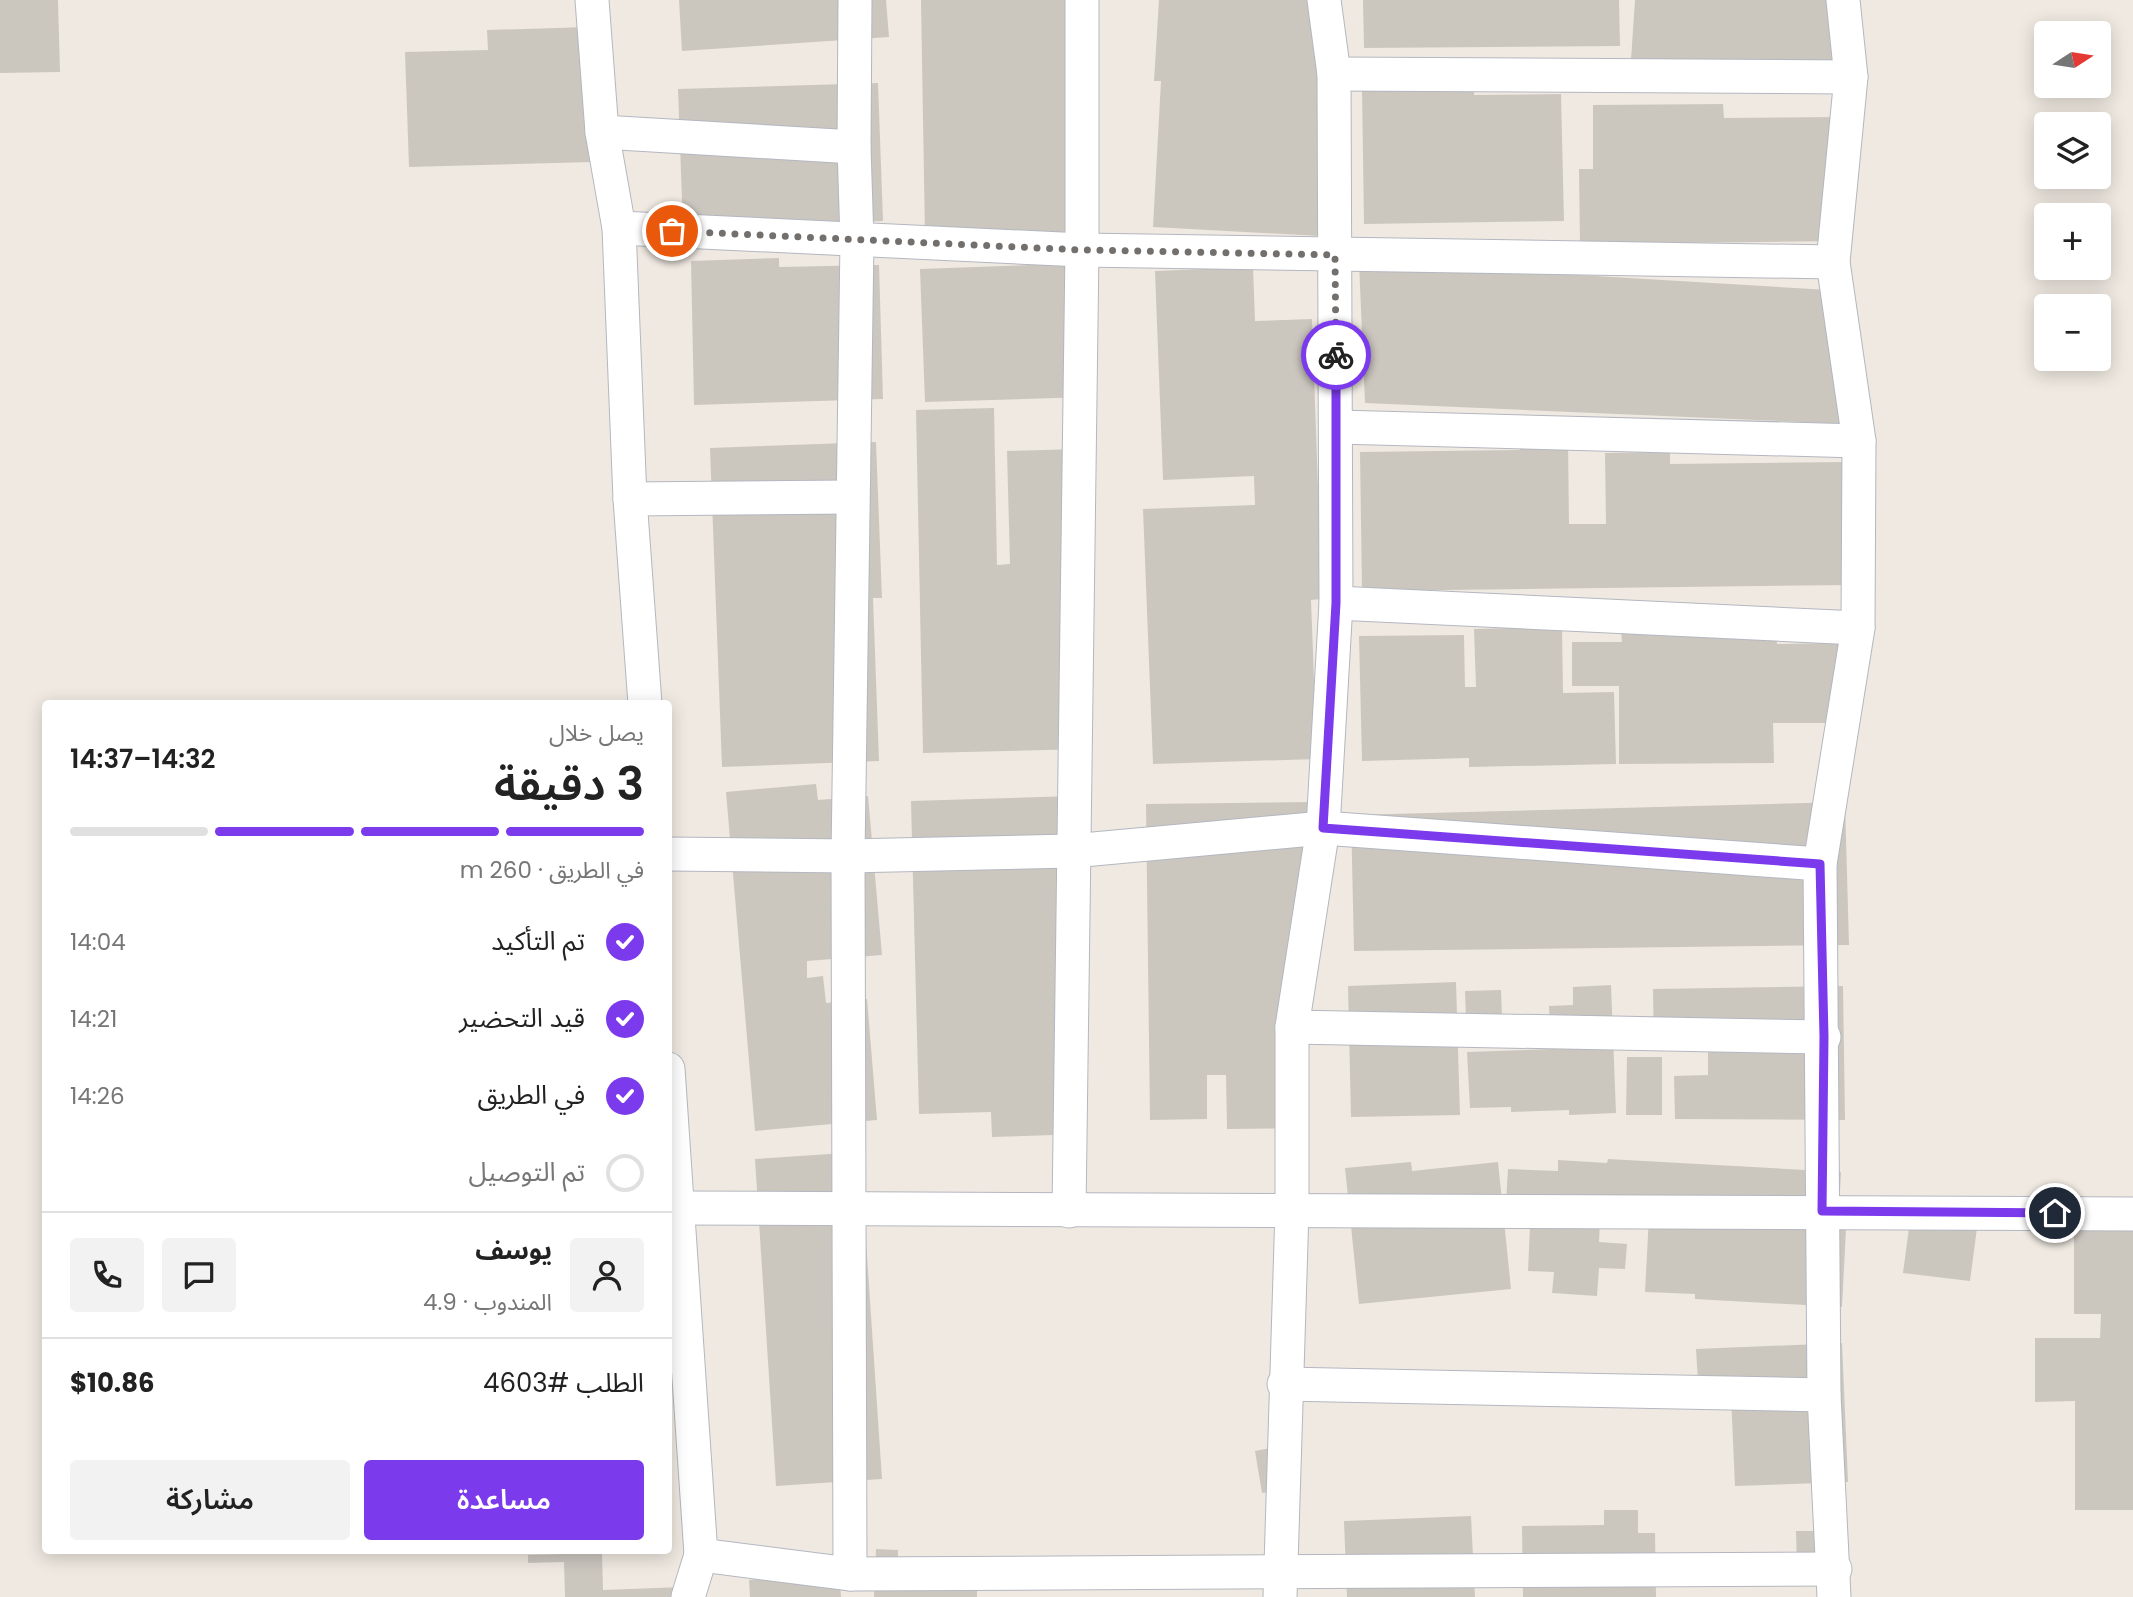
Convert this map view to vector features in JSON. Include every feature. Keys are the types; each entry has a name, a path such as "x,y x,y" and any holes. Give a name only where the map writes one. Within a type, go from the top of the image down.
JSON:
{"street":[{"path":"592,0 602,132 619,228 630,499 645,700"},
{"path":"849,1574 851,1209 848,856 851,497 857,241 854,147 855,0"},
{"path":"1069,1211 1082,250 1082,0"},
{"path":"1280,1584 1284,1384 1292,1210 1292,1027 1323,828 1336,603 1334,74 1324,0"},
{"path":"701,1555 849,1574 1280,1584 1835,1583 1825,1395 1822,1211 1824,1037 1820,864 1858,628 1859,440 1833,262 1851,78 1843,0"},
{"path":"1334,74 1851,78"},
{"path":"602,132 854,147"},
{"path":"619,228 1082,250 1833,262"},
{"path":"1337,427 1859,440"},
{"path":"630,499 851,497"},
{"path":"1336,603 1858,628"},
{"path":"672,855 848,856 1072,851 1323,828 1820,864"},
{"path":"1292,1027 1824,1037"},
{"path":"672,1138 701,1555 688,1597"},
{"path":"676,1208 2133,1214"},
{"path":"1284,1384 1825,1395"}],"building":[{"path":"0,0 58,0 60,72 0,73"},
{"path":"679,0 886,0 889,37 682,51"},
{"path":"921,0 1092,0 1090,237 925,237"},
{"path":"1159,0 1319,0 1324,51 1320,236 1153,227 1161,81 1154,81"},
{"path":"1363,0 1619,0 1620,46 1364,48"},
{"path":"1635,0 1844,0 1840,72 1631,60"},
{"path":"588,27 592,162 409,167 405,52 488,50 487,30"},
{"path":"878,83 883,221 683,228 678,89"},
{"path":"1474,87 1474,95 1561,94 1564,221 1364,224 1362,89"},
{"path":"1723,104 1724,118 1843,117 1844,241 1580,244 1579,169 1593,169 1593,105"},
{"path":"779,258 779,267 879,265 883,399 694,405 691,261"},
{"path":"1359,262 1846,291 1846,424 1365,403"},
{"path":"1084,263 1088,397 925,402 920,269"},
{"path":"1253,267 1255,321 1312,319 1322,599 1311,600 1317,759 1153,764 1143,509 1255,505 1254,476 1163,480 1155,271"},
{"path":"994,408 997,565 1010,564 1007,451 1079,449 1089,749 923,753 916,410"},
{"path":"1520,440 1568,440 1569,524 1606,524 1605,453 1670,452 1670,464 1846,462 1848,585 1362,591 1360,452 1520,450"},
{"path":"876,442 882,598 873,598 879,761 722,767 710,448"},
{"path":"1562,627 1563,693 1614,692 1616,764 1469,767 1469,758 1362,761 1359,636 1464,635 1465,687 1476,687 1474,629"},
{"path":"1621,630 1776,635 1777,644 1842,643 1843,723 1773,723 1774,763 1619,764 1619,686 1572,686 1572,642 1622,642"},
{"path":"816,784 818,800 868,796 882,955 807,961 807,978 823,976 826,1003 867,999 877,1120 755,1131 726,792"},
{"path":"1075,796 1084,1134 992,1137 991,1112 919,1114 911,801"},
{"path":"1309,802 1306,1128 1227,1129 1226,1075 1207,1075 1207,1119 1150,1120 1146,804"},
{"path":"1845,802 1849,945 1354,951 1351,815"},
{"path":"1456,982 1460,1115 1351,1117 1348,986"},
{"path":"1611,985 1616,1113 1569,1115 1569,1110 1511,1112 1511,1107 1470,1108 1467,1052 1551,1049 1549,1006 1573,1005 1573,987"},
{"path":"1843,986 1845,1120 1675,1119 1674,1076 1708,1075 1708,1048 1654,1049 1653,989"},
{"path":"1501,990 1502,1017 1466,1018 1465,991"},
{"path":"1627,1057 1662,1057 1662,1115 1626,1115"},
{"path":"860,1152 882,1479 776,1486 755,1159"},
{"path":"1608,1159 1841,1172 1838,1228 1846,1229 1842,1307 1695,1299 1695,1294 1645,1292 1649,1216 1600,1223 1599,1242 1627,1244 1625,1269 1599,1268 1597,1296 1552,1293 1554,1272 1528,1271 1531,1203 1506,1202 1508,1169 1558,1171 1558,1160 1607,1163"},
{"path":"1411,1162 1412,1171 1498,1162 1511,1289 1359,1304 1345,1168"},
{"path":"1912,1205 1979,1213 1970,1281 1903,1273"},
{"path":"2074,1209 2133,1209 2133,1510 2075,1510 2075,1401 2035,1402 2035,1338 2100,1338 2101,1314 2074,1314"},
{"path":"1842,1343 1848,1482 1735,1486 1731,1396 1699,1397 1696,1349"},
{"path":"1287,1445 1295,1488 1262,1493 1255,1451"},
{"path":"1604,1510 1638,1510 1638,1533 1655,1533 1656,1597 1523,1597 1522,1526 1604,1525"},
{"path":"1471,1516 1475,1597 1347,1597 1344,1521"},
{"path":"1796,1531 1841,1531 1841,1566 1797,1567"},
{"path":"876,1549 898,1550 897,1587 977,1589 977,1597 874,1597"},
{"path":"602,1554 603,1590 683,1587 683,1597 565,1597 564,1562 528,1563 528,1555"},
{"path":"839,1571 841,1597 750,1597 749,1580"}],"way so far":[{"path":"672,231 1082,250 1335,255 1336,355"}],"route":[{"path":"1336,355 1336,603 1323,828 1820,864 1824,1037 1822,1211 2055,1213"}]}
